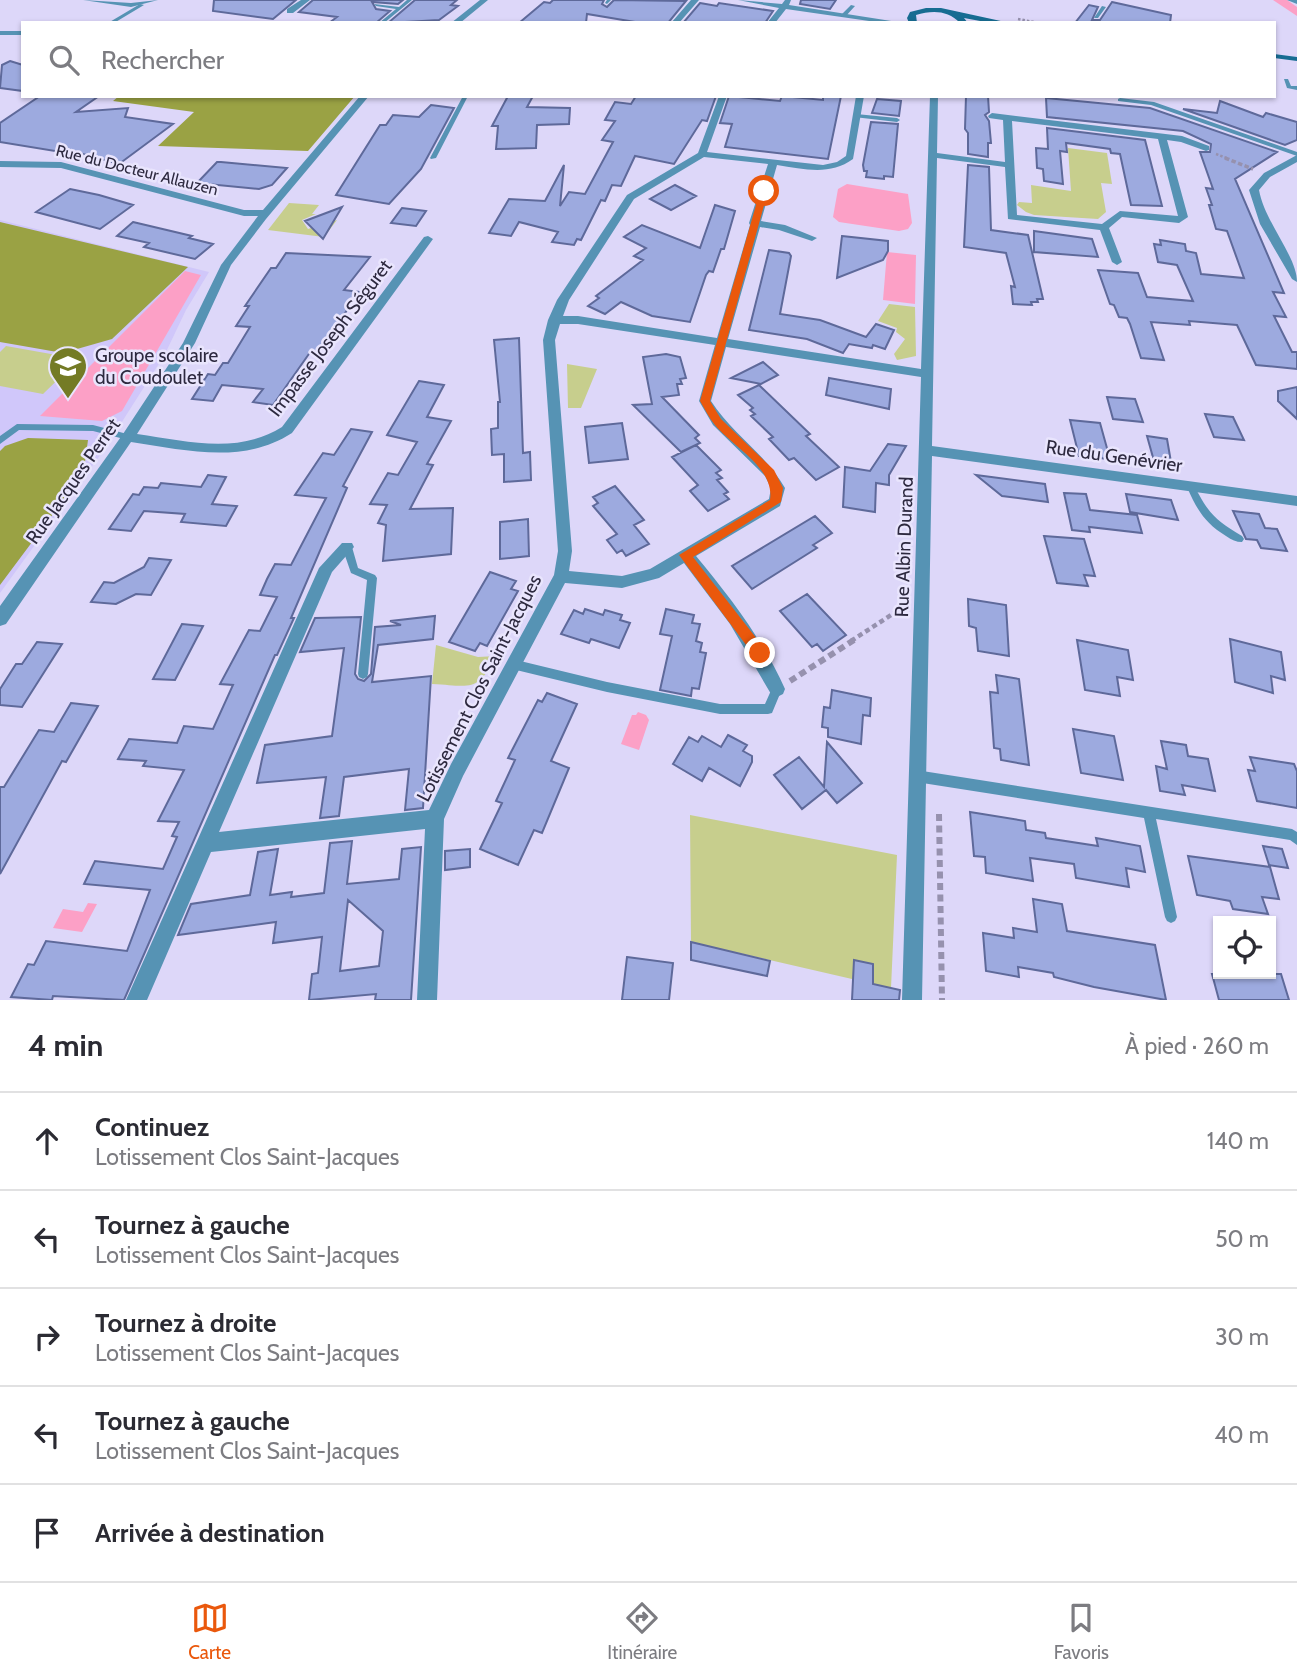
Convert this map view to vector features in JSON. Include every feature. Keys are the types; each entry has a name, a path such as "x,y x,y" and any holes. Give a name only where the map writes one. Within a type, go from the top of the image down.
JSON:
{"main road":[{"path":"939,10 915,16 919,2 956,15 994,21"},
{"path":"956,15 962,21"},
{"path":"1276,55 1297,58"}],"street":[{"path":"87,0 142,5 154,0"},
{"path":"290,11 306,0"},
{"path":"458,21 484,0"},
{"path":"677,21 695,0"},
{"path":"742,0 786,3 843,16 888,21"},
{"path":"1291,0 1297,2"},
{"path":"772,21 786,3"},
{"path":"876,19 915,16"},
{"path":"0,33 21,33"},
{"path":"263,216 363,98"},
{"path":"722,98 702,154 823,168 840,164 850,157 859,98"},
{"name":"Rue Albin Durand","path":"912,1000 934,98"},
{"path":"992,116 1182,139 1206,148"},
{"path":"1007,118 1012,217 1104,227 1119,214 1180,220 1183,217 1161,136"},
{"name":"Lotissement Clos Saint-Jacques","path":"427,1000 435,819 444,795 561,576 565,551 549,340 554,320 563,300 630,197 702,154"},
{"path":"934,155 1009,165"},
{"path":"1297,156 1267,175 1254,190 1255,198 1297,279"},
{"name":"Lotissement Clos Saint-Jacques","path":"561,576 622,582 654,574 775,502 778,488 770,473 718,422 705,401 773,163"},
{"name":"Rue du Docteur Allauzen","path":"0,164 61,165 263,216"},
{"name":"Rue Jacques Perret","path":"0,618 128,437 189,343 219,276 263,216"},
{"path":"754,223 780,227 812,238"},
{"path":"1104,227 1116,262"},
{"name":"Impasse Joseph Séguret","path":"128,437 239,450 274,441 287,430 428,239"},
{"path":"554,320 578,320 927,374"},
{"name":"Rue du Genévrier","path":"925,450 1297,501"},
{"path":"136,1000 326,568 347,547"},
{"path":"685,555 744,629 760,653 777,689"},
{"path":"206,843 435,819"}],"lane":[{"path":"383,21 410,0"},
{"path":"114,21 142,5"},
{"path":"376,5 399,8"},
{"path":"843,16 853,6"},
{"path":"1096,17 1104,7"},
{"path":"1286,80 1289,87 1297,88"},
{"path":"433,158 465,98"},
{"path":"1121,100 1152,103 1180,111 1297,156"},
{"path":"856,116 897,120"},
{"path":"0,441 17,427 93,428 128,437"},
{"path":"1191,486 1199,506 1210,521 1239,539"},
{"path":"347,547 354,570 372,578 363,674"},
{"path":"512,664 607,687 720,709 768,709 777,689"},
{"path":"916,776 1292,835 1297,839"},
{"path":"1149,812 1171,917"}],"path":[{"path":"1206,148 1267,175"},
{"path":"777,689 903,606 909,605"},
{"path":"939,803 942,1000"}],"shaded area":[{"path":"847,184 908,194 912,223 908,229 899,231 839,222 833,217 838,189"},
{"name":"Groupe scolaire du Coudoulet","path":"0,220 209,272 186,310 165,354 106,447 0,593"},
{"path":"887,252 916,255 915,304 883,300"},
{"path":"185,271 201,275 122,411 102,421 40,416"},
{"path":"638,712 646,715 649,720 639,750 621,744 632,715"},
{"path":"88,903 97,904 82,932 53,928 63,909 83,912"}],"green space":[{"path":"117,98 353,98 308,151 158,146 194,112 113,101"},
{"path":"1068,148 1107,153 1112,184 1101,183 1106,212 1098,219 1034,215 1017,205 1019,202 1032,203 1031,185 1071,191"},
{"path":"289,203 319,205 312,214 316,214 302,220 308,229 337,220 324,237 268,230"},
{"path":"0,222 188,267 112,339 63,353 0,342"},
{"path":"889,304 915,307 916,356 897,360 894,354 905,339 896,332 897,328 878,321"},
{"path":"6,346 79,359 43,394 0,386 0,352"},
{"path":"567,364 597,369 581,408 568,408"},
{"path":"28,438 88,440 85,462 59,506 0,585 0,451 5,446"},
{"path":"436,645 478,657 497,656 484,676 472,685 432,684"},
{"path":"690,815 897,855 891,988 691,942"}],"building":[{"path":"214,0 296,0 273,19 213,11"},
{"path":"313,0 403,0 398,4 372,2 376,9 390,11 378,21 332,21 337,17 299,12"},
{"path":"415,0 457,0 451,5 458,6 439,20 390,21"},
{"path":"553,0 604,0 602,4 607,7 614,0 686,1 670,21 629,21 587,14 586,21 521,21 544,2 550,3"},
{"path":"801,0 836,0 830,9 800,4"},
{"path":"1112,2 1171,15 1170,21 1077,21 1089,5 1098,7 1092,20 1100,20"},
{"path":"700,3 773,11 766,21 685,21"},
{"path":"10,61 21,64 21,91 0,88 2,65"},
{"path":"37,98 96,98 76,112 128,108 125,117 173,124 119,164 65,149 61,152 0,142 0,123"},
{"path":"507,98 532,98 527,107 570,108 569,124 537,125 536,148 496,149 498,126 492,126"},
{"path":"635,98 715,98 707,121 702,120 674,164 635,156 621,186 612,185 605,201 601,200 581,240 577,239 574,245 552,242 558,232 519,222 511,236 489,233 509,199 545,201 564,165 560,206 569,192 585,194 613,142 602,140 615,121 605,120 615,102 631,104"},
{"path":"728,98 780,101 781,98 841,98 828,159 725,147 732,124 720,123"},
{"path":"966,98 988,98 989,112 985,115 989,121 991,143 988,143 988,157 968,154 968,133 965,129"},
{"path":"1046,98 1150,108 1277,152 1235,179 1284,293 1273,292 1286,317 1274,316 1292,352 1297,352 1297,369 1256,365 1237,325 1189,321 1190,325 1151,322 1164,360 1141,358 1130,324 1127,318 1119,317 1114,305 1110,304 1098,270 1138,273 1147,297 1193,301 1177,265 1158,262 1154,244 1161,245 1160,240 1185,244 1186,251 1196,253 1201,274 1244,278 1227,231 1216,229 1209,205 1212,205 1206,188 1213,189 1200,152 1210,152 1211,144 1183,131 1047,117"},
{"path":"877,99 901,101 899,116 872,113"},
{"path":"1220,101 1263,117 1266,113 1297,122 1297,140 1285,145 1183,109 1217,113"},
{"path":"431,105 454,108 421,169 389,204 336,195 380,125 386,125 393,115 419,117"},
{"path":"871,122 898,124 893,177 866,177 867,171 864,171 863,165"},
{"path":"1047,128 1145,140 1162,206 1131,205 1120,154 1111,153 1110,149 1066,143 1067,152 1060,151 1063,184 1044,181 1043,169 1037,168 1036,148 1048,149"},
{"path":"217,162 287,168 272,185 259,189 197,183"},
{"path":"968,165 989,167 991,230 1028,235 1043,299 1031,302 1032,305 1013,304 1011,286 1015,287 1006,253 964,247"},
{"path":"675,185 696,196 671,210 650,199"},
{"path":"70,189 133,205 100,229 36,212"},
{"path":"715,205 735,211 724,249 721,249 713,272 709,271 706,275 690,322 652,316 621,302 605,314 588,306 599,298 596,296 643,260 634,256 646,248 624,237 642,225 700,248"},
{"path":"342,207 323,239 305,221"},
{"path":"402,208 426,211 416,226 391,223"},
{"path":"133,222 192,236 189,238 213,244 195,259 144,247 149,243 117,236"},
{"path":"1034,231 1092,239 1098,257 1034,252"},
{"path":"842,236 888,241 888,251 883,260 837,278"},
{"path":"769,250 789,253 791,256 780,314 820,320 866,337 876,324 894,330 885,349 873,345 872,348 849,344 843,353 807,339 749,330"},
{"path":"286,253 370,257 344,290 360,292 317,352 311,351 273,405 253,402 263,389 222,385 213,401 192,399 208,374 215,375 223,363 228,363 250,327 236,326 249,306 245,306 271,268 276,268"},
{"path":"519,338 523,453 530,452 531,480 504,482 504,454 492,455 491,429 498,428 500,402 494,340"},
{"path":"666,354 680,357 686,378 680,379 682,384 677,384 679,395 662,397 699,435 695,438 700,443 681,452 633,405 652,404 643,357"},
{"path":"763,362 778,375 761,384 731,378"},
{"path":"829,378 891,389 889,409 826,395"},
{"path":"419,381 444,385 427,417 451,421 427,464 433,465 410,509 453,508 451,554 383,561 386,525 378,523 387,505 370,504 388,473 398,475 417,442 387,435"},
{"path":"759,385 810,434 806,436 839,467 816,480 794,458 789,460 769,439 773,437 751,416 755,414 750,410 753,408 738,395"},
{"path":"1297,387 1297,419 1278,401 1278,391"},
{"path":"1107,397 1135,399 1143,422 1113,419"},
{"path":"1205,414 1233,417 1244,440 1214,437"},
{"path":"1070,420 1100,423 1110,459 1079,456"},
{"path":"622,423 628,459 589,463 585,427"},
{"path":"351,429 372,432 343,486 347,488 291,618 294,618 275,655 124,1000 53,996 52,1000 11,997 28,964 34,965 46,941 127,951 150,890 84,884 95,861 163,869 177,837 172,836 179,822 158,821 184,770 143,766 146,761 118,759 129,739 177,743 184,726 213,729 233,685 220,684 249,630 260,631 277,597 260,595 267,579 275,564 291,565 326,498 295,495 323,453 334,455"},
{"path":"1147,436 1167,439 1171,462 1154,461"},
{"path":"888,444 906,446 889,475 889,485 876,483 875,512 843,507 845,467 870,471"},
{"path":"696,445 721,470 716,473 722,478 717,480 728,492 724,494 729,499 708,511 690,491 698,485 672,457"},
{"path":"208,475 226,477 212,504 237,506 226,526 181,522 185,514 144,511 131,531 109,529 133,494 139,495 144,487 158,488 161,483 201,487"},
{"path":"976,475 1045,484 1048,502 1002,496"},
{"path":"615,486 644,520 634,525 649,544 626,556 622,550 617,553 607,540 617,534 593,506 598,503 593,497"},
{"path":"1064,493 1086,494 1090,510 1137,515 1142,533 1089,527 1090,532 1072,530"},
{"path":"1126,494 1171,500 1178,520 1130,512"},
{"path":"1233,511 1259,514 1265,528 1277,529 1287,551 1261,548 1257,540 1246,539"},
{"path":"815,516 832,533 813,545 817,548 752,589 732,566"},
{"path":"528,519 529,556 500,559 500,522"},
{"path":"1044,536 1084,539 1095,576 1084,575 1088,586 1057,583"},
{"path":"149,558 171,560 151,595 136,594 116,604 91,602 104,582 114,583 144,567"},
{"path":"490,572 516,581 511,589 518,591 487,646 480,643 475,651 449,642"},
{"path":"807,594 846,635 823,651 817,644 812,647 780,611"},
{"path":"968,599 1006,605 1009,656 978,651 976,628 969,626"},
{"path":"585,609 603,615 605,610 622,615 620,620 630,623 619,648 591,639 589,643 561,634 574,610 583,614"},
{"path":"666,609 694,615 692,623 700,624 696,641 702,643 700,652 706,653 699,689 692,688 691,696 660,690 672,636 660,634"},
{"path":"435,616 433,639 378,645 372,682 431,676 423,808 405,810 409,769 344,777 339,816 320,818 326,777 257,783 265,745 332,736 344,648 300,652 315,618 361,617 355,674 358,679 364,681 371,674 375,627 401,625 390,621"},
{"path":"182,624 203,626 175,680 153,679"},
{"path":"1230,639 1281,652 1285,680 1271,676 1273,693 1235,682"},
{"path":"1077,640 1128,650 1133,680 1117,677 1120,696 1085,690"},
{"path":"37,642 62,644 22,707 0,705 0,689 16,664 22,664"},
{"path":"996,675 1019,679 1029,765 1001,760 1000,749 994,748 990,692 998,693"},
{"path":"832,690 871,698 870,716 863,715 861,744 828,737 828,728 822,727 824,707 830,708"},
{"path":"547,693 577,704 551,761 569,768 542,833 534,830 518,865 480,849 502,803 496,801 515,760 508,758 538,700 542,702"},
{"path":"71,703 98,706 66,762 62,761 0,874 0,787 4,787 39,730 54,732"},
{"path":"1073,729 1114,736 1123,780 1081,773"},
{"path":"728,735 747,745 743,751 752,756 752,762 740,786 709,768 702,781 673,764 689,737 698,742 702,736 721,747"},
{"path":"1161,741 1186,745 1188,756 1208,759 1215,791 1182,785 1185,795 1160,791 1156,766 1167,769"},
{"path":"827,742 862,783 837,803 826,790 802,809 774,775 799,757 824,787"},
{"path":"1250,757 1294,764 1297,771 1297,808 1257,801 1248,770 1255,771"},
{"path":"970,812 1025,821 1026,830 1045,833 1046,838 1098,846 1096,838 1140,846 1145,872 1126,868 1129,887 1076,878 1074,864 1030,858 1033,881 986,873 985,857 974,856"},
{"path":"352,841 347,884 399,879 402,849 421,847 411,1000 375,1000 376,994 309,1000 312,974 318,973 322,937 273,943 276,922 178,935 191,904 250,895 258,852 278,849 270,895 292,892 291,897 324,893 330,843","holes":["348,900 383,931 379,966 340,971"]},
{"path":"1263,846 1282,849 1288,868 1269,865"},
{"path":"470,849 470,867 445,870 445,851"},
{"path":"1188,856 1270,867 1279,899 1262,897 1268,914 1233,909 1230,901 1197,895"},
{"path":"1033,899 1062,904 1067,931 1155,945 1166,1000 1094,987 1054,977 1053,973 1018,967 1019,977 986,971 983,933 1014,938 1013,928 1037,932"},
{"path":"691,942 770,961 767,976 691,960"},
{"path":"627,957 673,963 669,1000 622,1000"},
{"path":"854,960 873,964 873,984 900,990 899,1000 852,1000"},
{"path":"1276,974 1281,974 1289,1000 1219,1000 1213,979 1276,979"}],"waterway":[{"path":"1279,0 1297,12"}],"place":[{"name":"Groupe scolaire du Coudoulet","path":"68,400"}],"route":[{"path":"760,653 685,555 775,502 778,488 770,473 718,422 705,401 764,191"}]}
